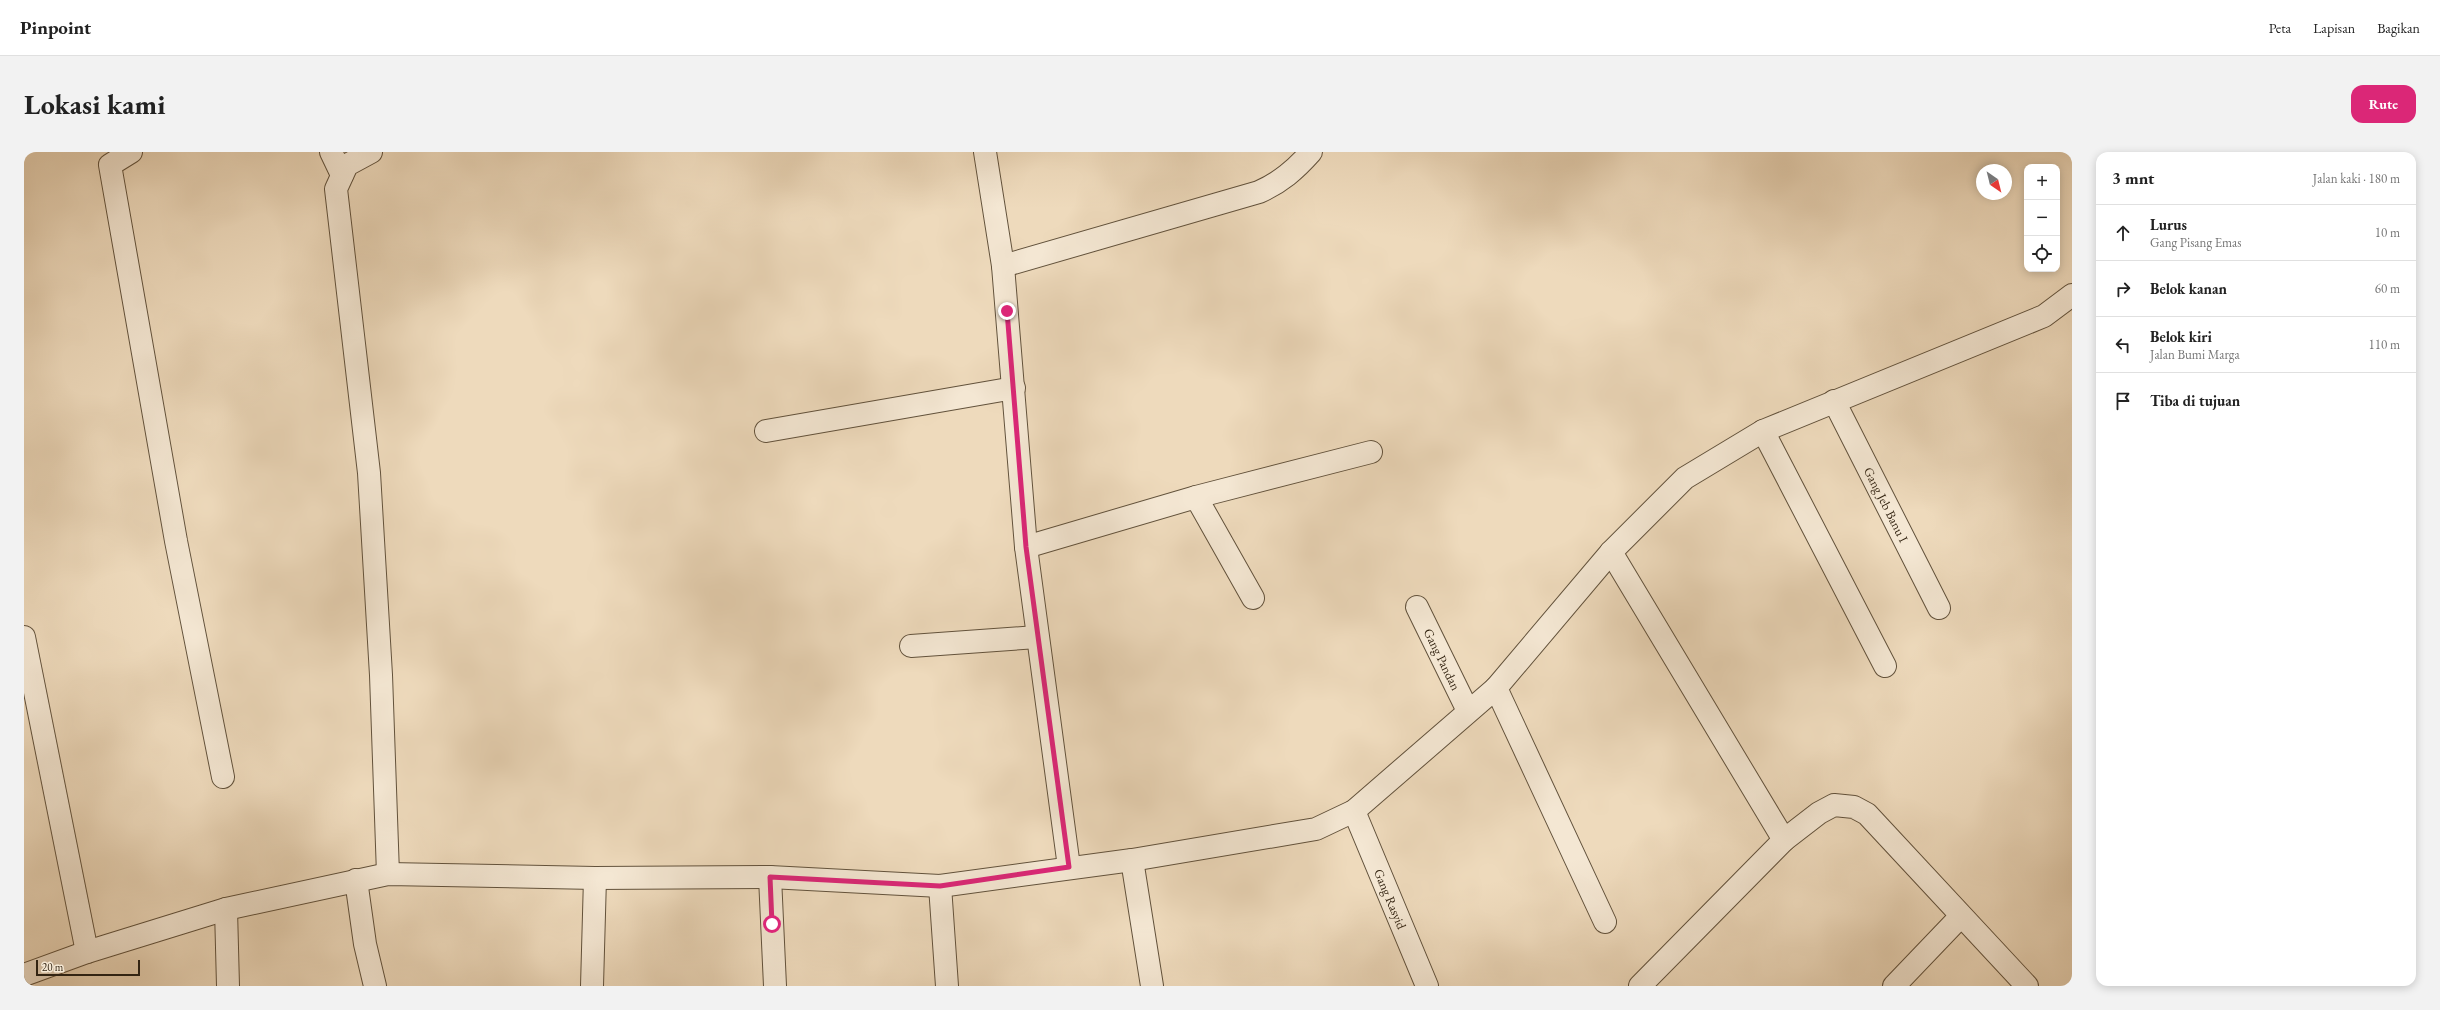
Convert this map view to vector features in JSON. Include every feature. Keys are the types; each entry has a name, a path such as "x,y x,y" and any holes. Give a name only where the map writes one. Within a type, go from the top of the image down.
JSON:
{"street":[{"path":"132,152 110,165 176,541 223,777"},
{"path":"371,152 340,164 336,189 369,473 381,675 388,874"},
{"path":"985,152 1003,266 1026,547 1069,867"},
{"path":"1003,266 1259,192 1278,183 1296,169 1311,152"},
{"path":"24,975 87,952 226,909 388,874 596,878 770,877 940,886 1069,867 1132,860 1316,829 1354,811 1496,688 1611,552 1685,478 1763,431 2044,316 2072,295"},
{"path":"766,431 1014,388"},
{"name":"Gang Jeb Banu I","path":"1834,401 1939,608"},
{"path":"1763,431 1885,666"},
{"path":"1026,547 1196,497 1371,452"},
{"path":"1196,497 1253,598"},
{"path":"1611,552 1784,840"},
{"name":"Gang Pandan","path":"1417,607 1468,711"},
{"path":"24,637 87,952"},
{"path":"911,646 1038,637"},
{"path":"1496,688 1605,922"},
{"path":"1640,986 1784,840 1819,813 1834,805 1854,807 1867,814 2027,986"},
{"name":"Gang Rasyid","path":"1354,811 1427,986"},
{"path":"1132,860 1152,986"},
{"path":"770,877 776,986"},
{"path":"592,986 596,878"},
{"path":"356,880 365,944 375,986"},
{"path":"940,886 947,986"},
{"path":"226,909 228,986"},
{"path":"1894,986 1961,916"}],"route":[{"path":"772,924 770,877 940,886 1069,867 1026,547 1007,311"}]}
